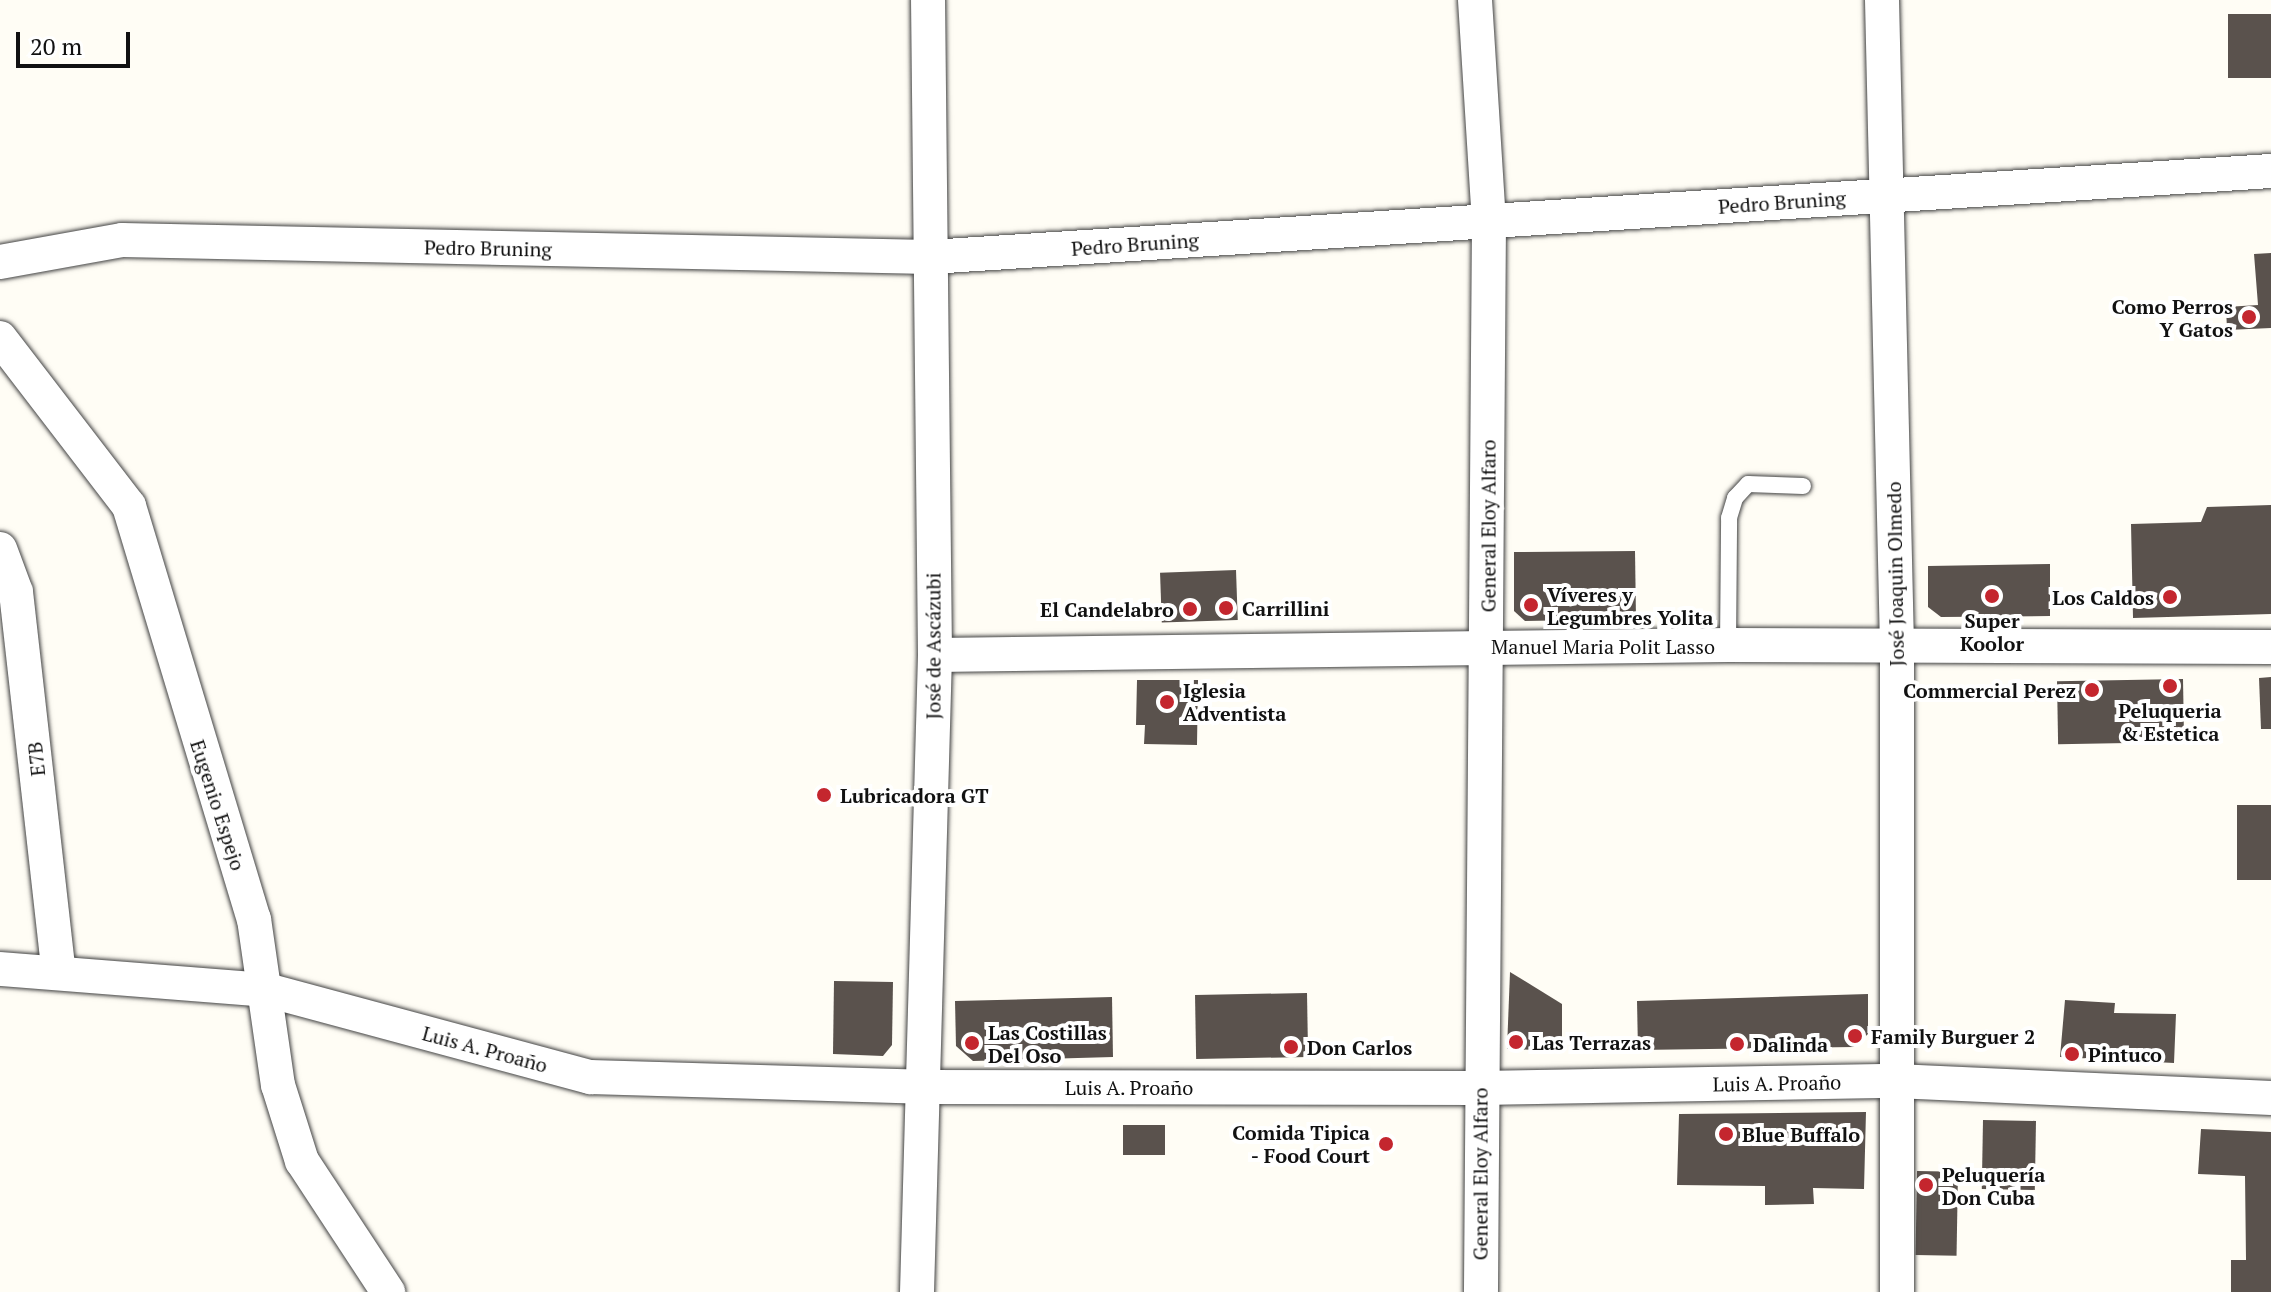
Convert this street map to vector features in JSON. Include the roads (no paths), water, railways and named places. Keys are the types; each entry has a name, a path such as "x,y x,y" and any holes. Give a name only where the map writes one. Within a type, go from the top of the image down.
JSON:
{"street":[{"name":"José de Ascázubi","path":"917,1292 935,655 928,0"},
{"name":"General Eloy Alfaro","path":"1475,0 1489,222 1487,647 1480,1088 1481,1292"},
{"name":"José Joaquin Olmedo","path":"1882,0 1897,644 1897,1292"},
{"name":"Pedro Bruning","path":"0,262 122,240 930,257 2271,171"},
{"name":"Eugenio Espejo","path":"0,338 129,506 157,614 254,919 267,990 278,1085 302,1161 388,1292"},
{"name":"E7B","path":"0,549 16,592 59,973"},
{"name":"Manuel Maria Polit Lasso","path":"935,655 1728,645 2271,647"},
{"name":"Luis A. Proaño","path":"0,969 267,990 590,1077 922,1087 1480,1088 1896,1081 2271,1098"}],"lane":[{"path":"1728,645 1729,518 1735,498 1748,484 1803,486"}],"place":[{"name":"Como Perros Y Gatos","path":"2249,317"},
{"name":"Super Koolor","path":"1992,596"},
{"name":"Los Caldos","path":"2170,597"},
{"name":"Víveres y Legumbres Yolita","path":"1531,605"},
{"name":"Carrillini","path":"1226,608"},
{"name":"El Candelabro","path":"1190,609"},
{"name":"Peluqueria & Estetica","path":"2170,686"},
{"name":"Commercial Perez","path":"2092,690"},
{"name":"Iglesia Adventista","path":"1167,702"},
{"name":"Lubricadora GT","path":"824,795"},
{"name":"Family Burguer 2","path":"1855,1036"},
{"name":"Las Terrazas","path":"1516,1042"},
{"name":"Las Costillas Del Oso","path":"972,1043"},
{"name":"Dalinda","path":"1737,1044"},
{"name":"Don Carlos","path":"1291,1047"},
{"name":"Pintuco","path":"2072,1054"},
{"name":"Blue Buffalo","path":"1726,1134"},
{"name":"Comida Tipica - Food Court","path":"1386,1144"},
{"name":"Peluquería Don Cuba","path":"1926,1185"}]}
